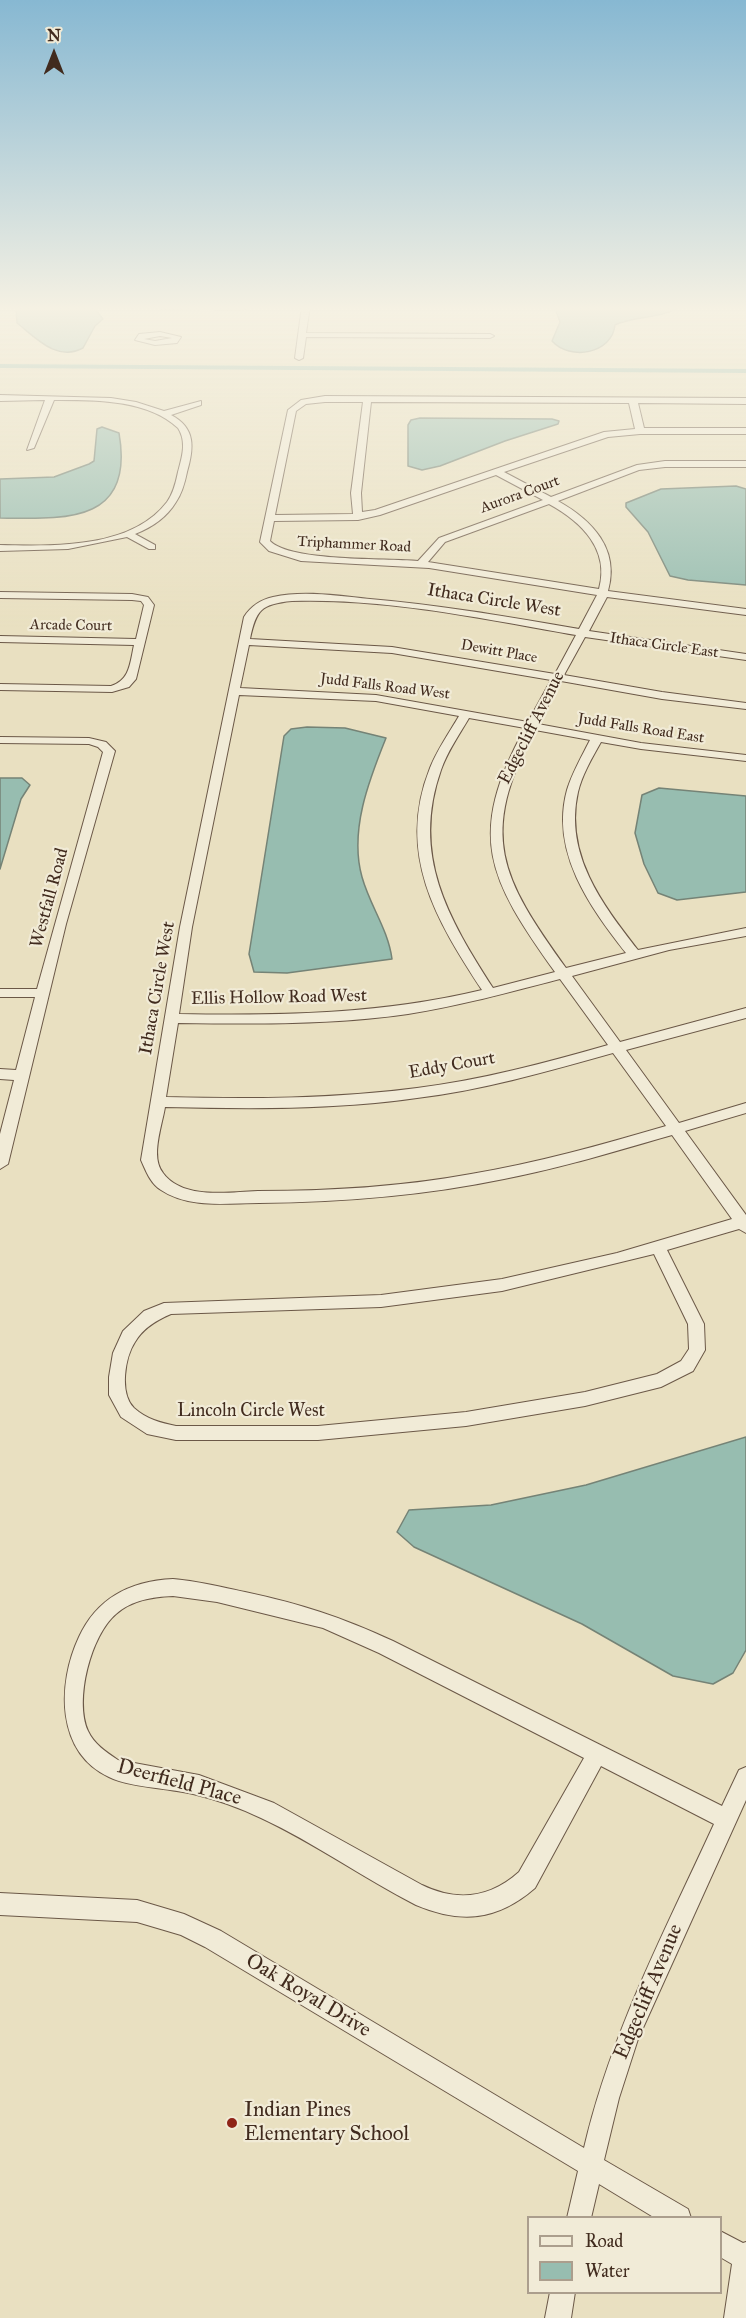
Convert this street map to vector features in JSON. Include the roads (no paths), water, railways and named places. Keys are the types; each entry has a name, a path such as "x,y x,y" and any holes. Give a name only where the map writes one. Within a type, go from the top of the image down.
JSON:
{"street":[{"path":"30,448 44,414"},
{"path":"0,548 67,547 127,533 155,518 175,496 190,444 183,428 165,414"},
{"name":"Triphammer Road","path":"293,414 265,542 269,548 281,554 421,564 746,612"},
{"path":"358,517 356,493 366,414"},
{"path":"636,414 640,431"},
{"path":"270,518 358,517 390,510 597,437 640,431 746,431"},
{"name":"Aurora Court","path":"421,564 442,540 648,465 746,464"},
{"name":"Edgecliff Avenue","path":"496,472 550,500 583,522 600,543 609,569 605,592 502,782 495,818 500,861 515,901 563,974 745,1223"},
{"path":"127,533 152,547"},
{"path":"0,595 144,599 149,605 131,678 119,688 0,687"},
{"name":"Ithaca Circle West","path":"582,633 405,605 286,599 267,603 253,610 244,642 186,927 149,1153 150,1167 165,1186 182,1194 201,1197 320,1196 428,1186 538,1166 675,1128"},
{"name":"Ithaca Circle East","path":"582,633 679,650 746,657"},
{"name":"Arcade Court","path":"0,639 141,642"},
{"name":"Dewitt Place","path":"244,642 377,648 656,695 746,706"},
{"name":"Judd Falls Road West","path":"234,691 344,695 531,726"},
{"path":"467,714 441,757 428,789 422,829 423,850 426,871 442,915 490,993"},
{"name":"Judd Falls Road East","path":"531,726 597,738 746,758"},
{"path":"597,738 572,792 568,823 570,842 583,882 635,955"},
{"name":"Westfall Road","path":"0,740 89,741 102,744 109,751 43,993 0,1164"},
{"name":"Ellis Hollow Road West","path":"171,1018 278,1020 340,1017 401,1010 490,993 635,955 746,932"},
{"path":"0,993 43,993"},
{"name":"Eddy Court","path":"157,1102 302,1103 397,1096 510,1076 746,1013"},
{"path":"0,1074 22,1075"},
{"path":"675,1128 746,1108"},
{"name":"Lincoln Circle West","path":"658,1247 698,1332 693,1358 680,1371 661,1380 585,1399 507,1413 388,1428 318,1433 164,1432 134,1419 118,1395 117,1377 121,1353 129,1336 150,1316 170,1308 319,1305 442,1294 561,1273 745,1223"},
{"name":"Deerfield Place","path":"597,1754 527,1880 510,1894 490,1903 476,1907 451,1906 423,1896 267,1810 240,1798 199,1785 114,1769 88,1749 78,1733 73,1708 74,1695 82,1647 91,1629 103,1614 137,1593 182,1586 307,1614 339,1626 597,1754 726,1819"},
{"name":"Edgecliff Avenue","path":"579,2216 607,2098 628,2036 746,1777"},
{"name":"Oak Royal Drive","path":"0,1904 136,1911 184,1925 213,1939 677,2216"},
{"path":"722,2244 746,2257 737,2318"},
{"path":"558,2318 563,2294"}],"water":[{"path":"420,418 552,419 559,421 558,424 440,466 422,470 408,466 408,425 411,420"},
{"path":"102,427 119,433 121,463 116,485 106,500 90,510 70,516 0,518 0,479 54,477 89,464 94,461 97,429"},
{"path":"736,486 746,489 746,585 688,580 670,576 648,532 626,507 626,503 661,489"},
{"path":"345,728 386,738 363,806 358,842 362,877 387,938 392,959 287,973 254,972 249,954 284,736 291,729"},
{"path":"0,778 22,778 30,785 21,799 0,869"},
{"path":"659,788 746,796 746,892 677,900 658,893 644,864 635,833 642,795"},
{"path":"746,1437 746,1650 733,1673 713,1684 673,1676 582,1624 414,1547 397,1532 409,1510 491,1505 586,1485"}],"place":[{"name":"Indian Pines Elementary School","path":"232,2123"}]}
